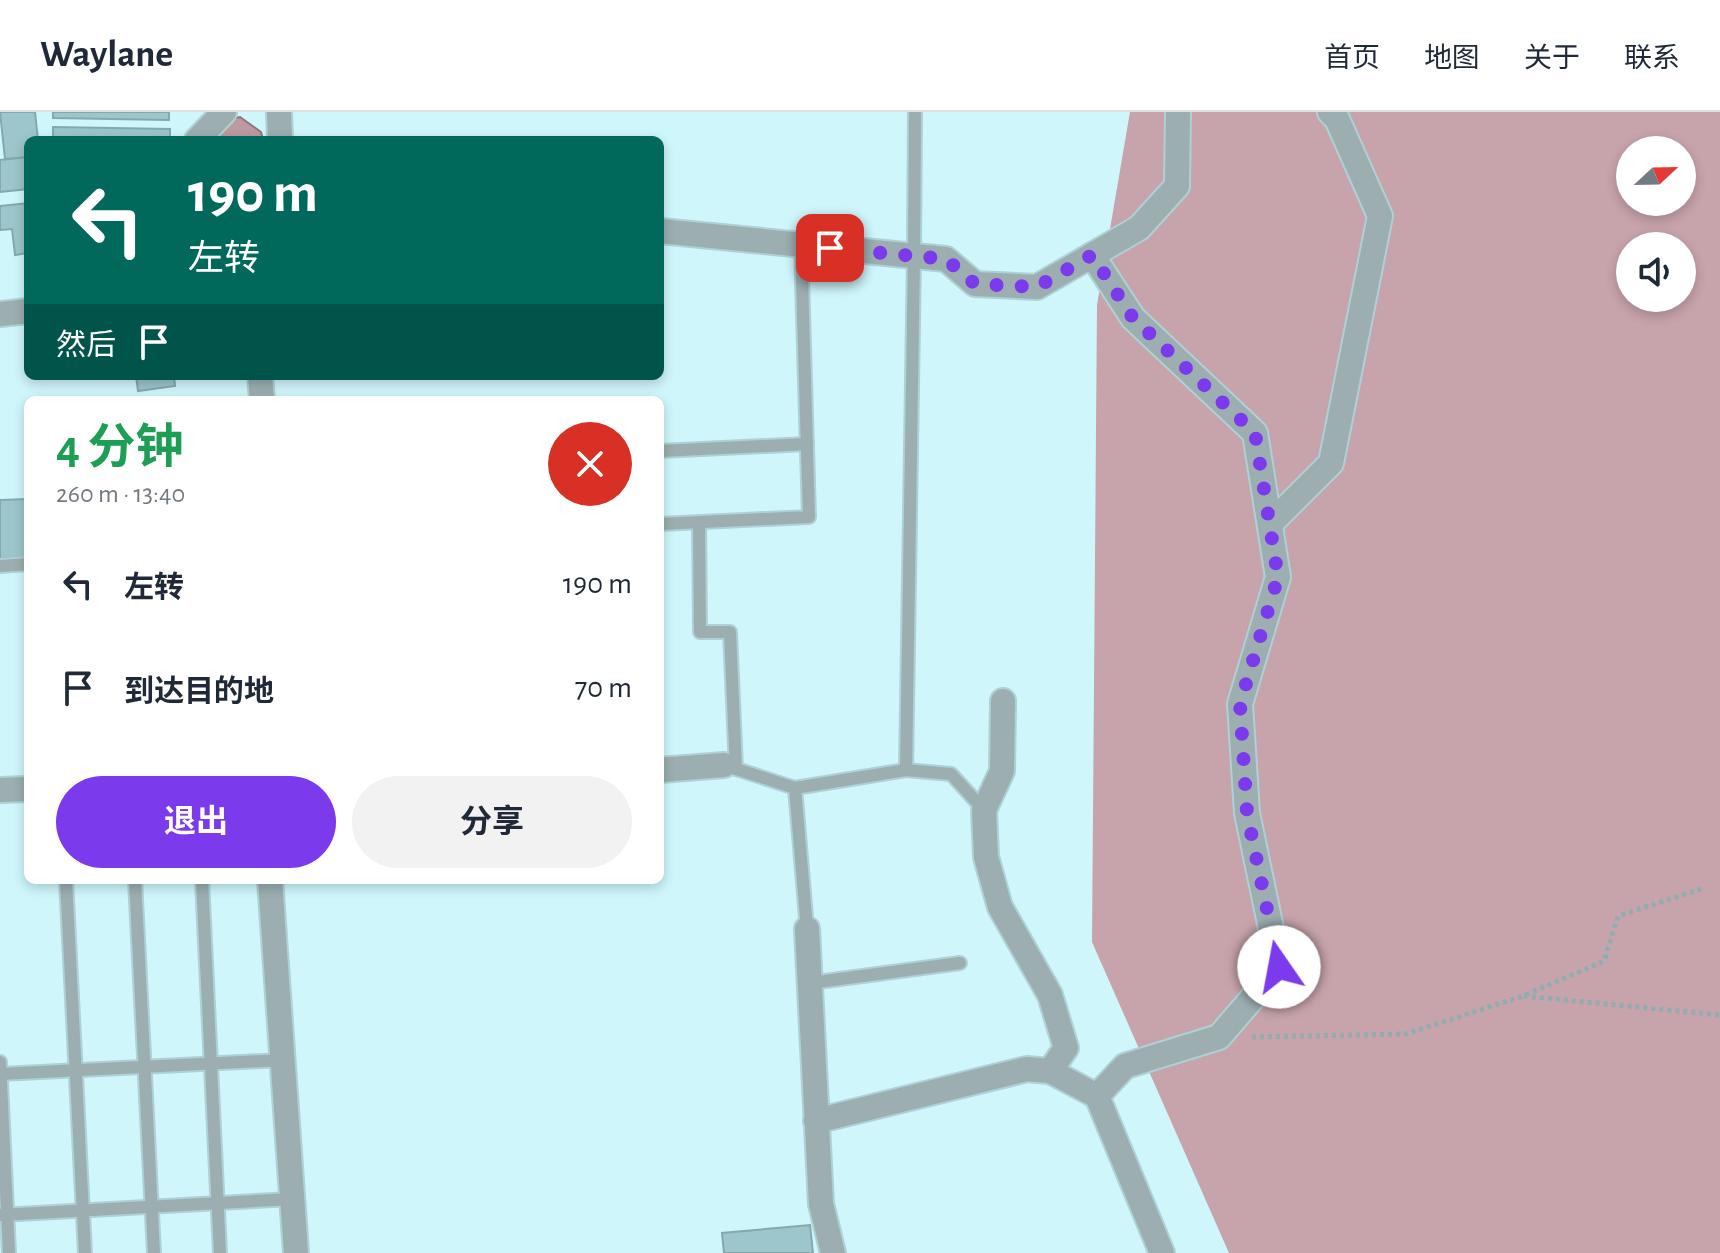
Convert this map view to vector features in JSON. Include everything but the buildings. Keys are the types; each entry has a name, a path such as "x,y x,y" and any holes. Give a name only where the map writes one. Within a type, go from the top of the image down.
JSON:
{"street":[{"path":"201,136 224,112"},
{"path":"279,112 280,136"},
{"path":"664,231 946,259 975,284 1037,287 1139,228 1177,186 1178,112"},
{"path":"1270,524 1331,463 1380,216 1337,119 1330,112"},
{"path":"1092,255 1133,318 1255,433 1278,577 1240,704 1247,813 1279,967 1219,1037 1125,1066 1097,1096"},
{"path":"0,314 24,311"},
{"path":"1003,701 1002,771 984,810 986,857 1000,907 1050,995 1066,1048 1050,1071"},
{"path":"664,770 730,767"},
{"path":"0,790 24,789"},
{"path":"270,884 296,1253"},
{"path":"807,929 821,1204 833,1253"},
{"path":"816,1121 1027,1069 1050,1071 1097,1096 1162,1253"}],"lane":[{"path":"906,770 915,112"},
{"path":"664,524 809,517 801,245"},
{"path":"664,451 807,444"},
{"path":"699,523 700,632 730,632 730,767 795,788 906,770 951,774 984,810"},
{"path":"0,566 24,564"},
{"path":"795,788 807,929"},
{"path":"66,884 85,1253"},
{"path":"135,884 154,1253"},
{"path":"202,884 220,1253"},
{"path":"810,983 960,963"},
{"path":"0,1074 282,1060"},
{"path":"0,1062 4,1215 9,1253"},
{"path":"4,1215 292,1199"}],"path":[{"path":"1219,1037 1406,1034 1523,996 1604,961 1618,916 1701,889"},
{"path":"1523,996 1720,1015"}],"shaded area":[{"path":"1130,112 1720,112 1720,1253 1229,1253 1092,942 1097,305"},
{"path":"240,117 262,136 213,136 219,121"}],"route":[{"path":"830,248 946,259 975,284 1037,287 1092,255 1133,318 1255,433 1278,577 1240,704 1247,813 1279,967"}]}
